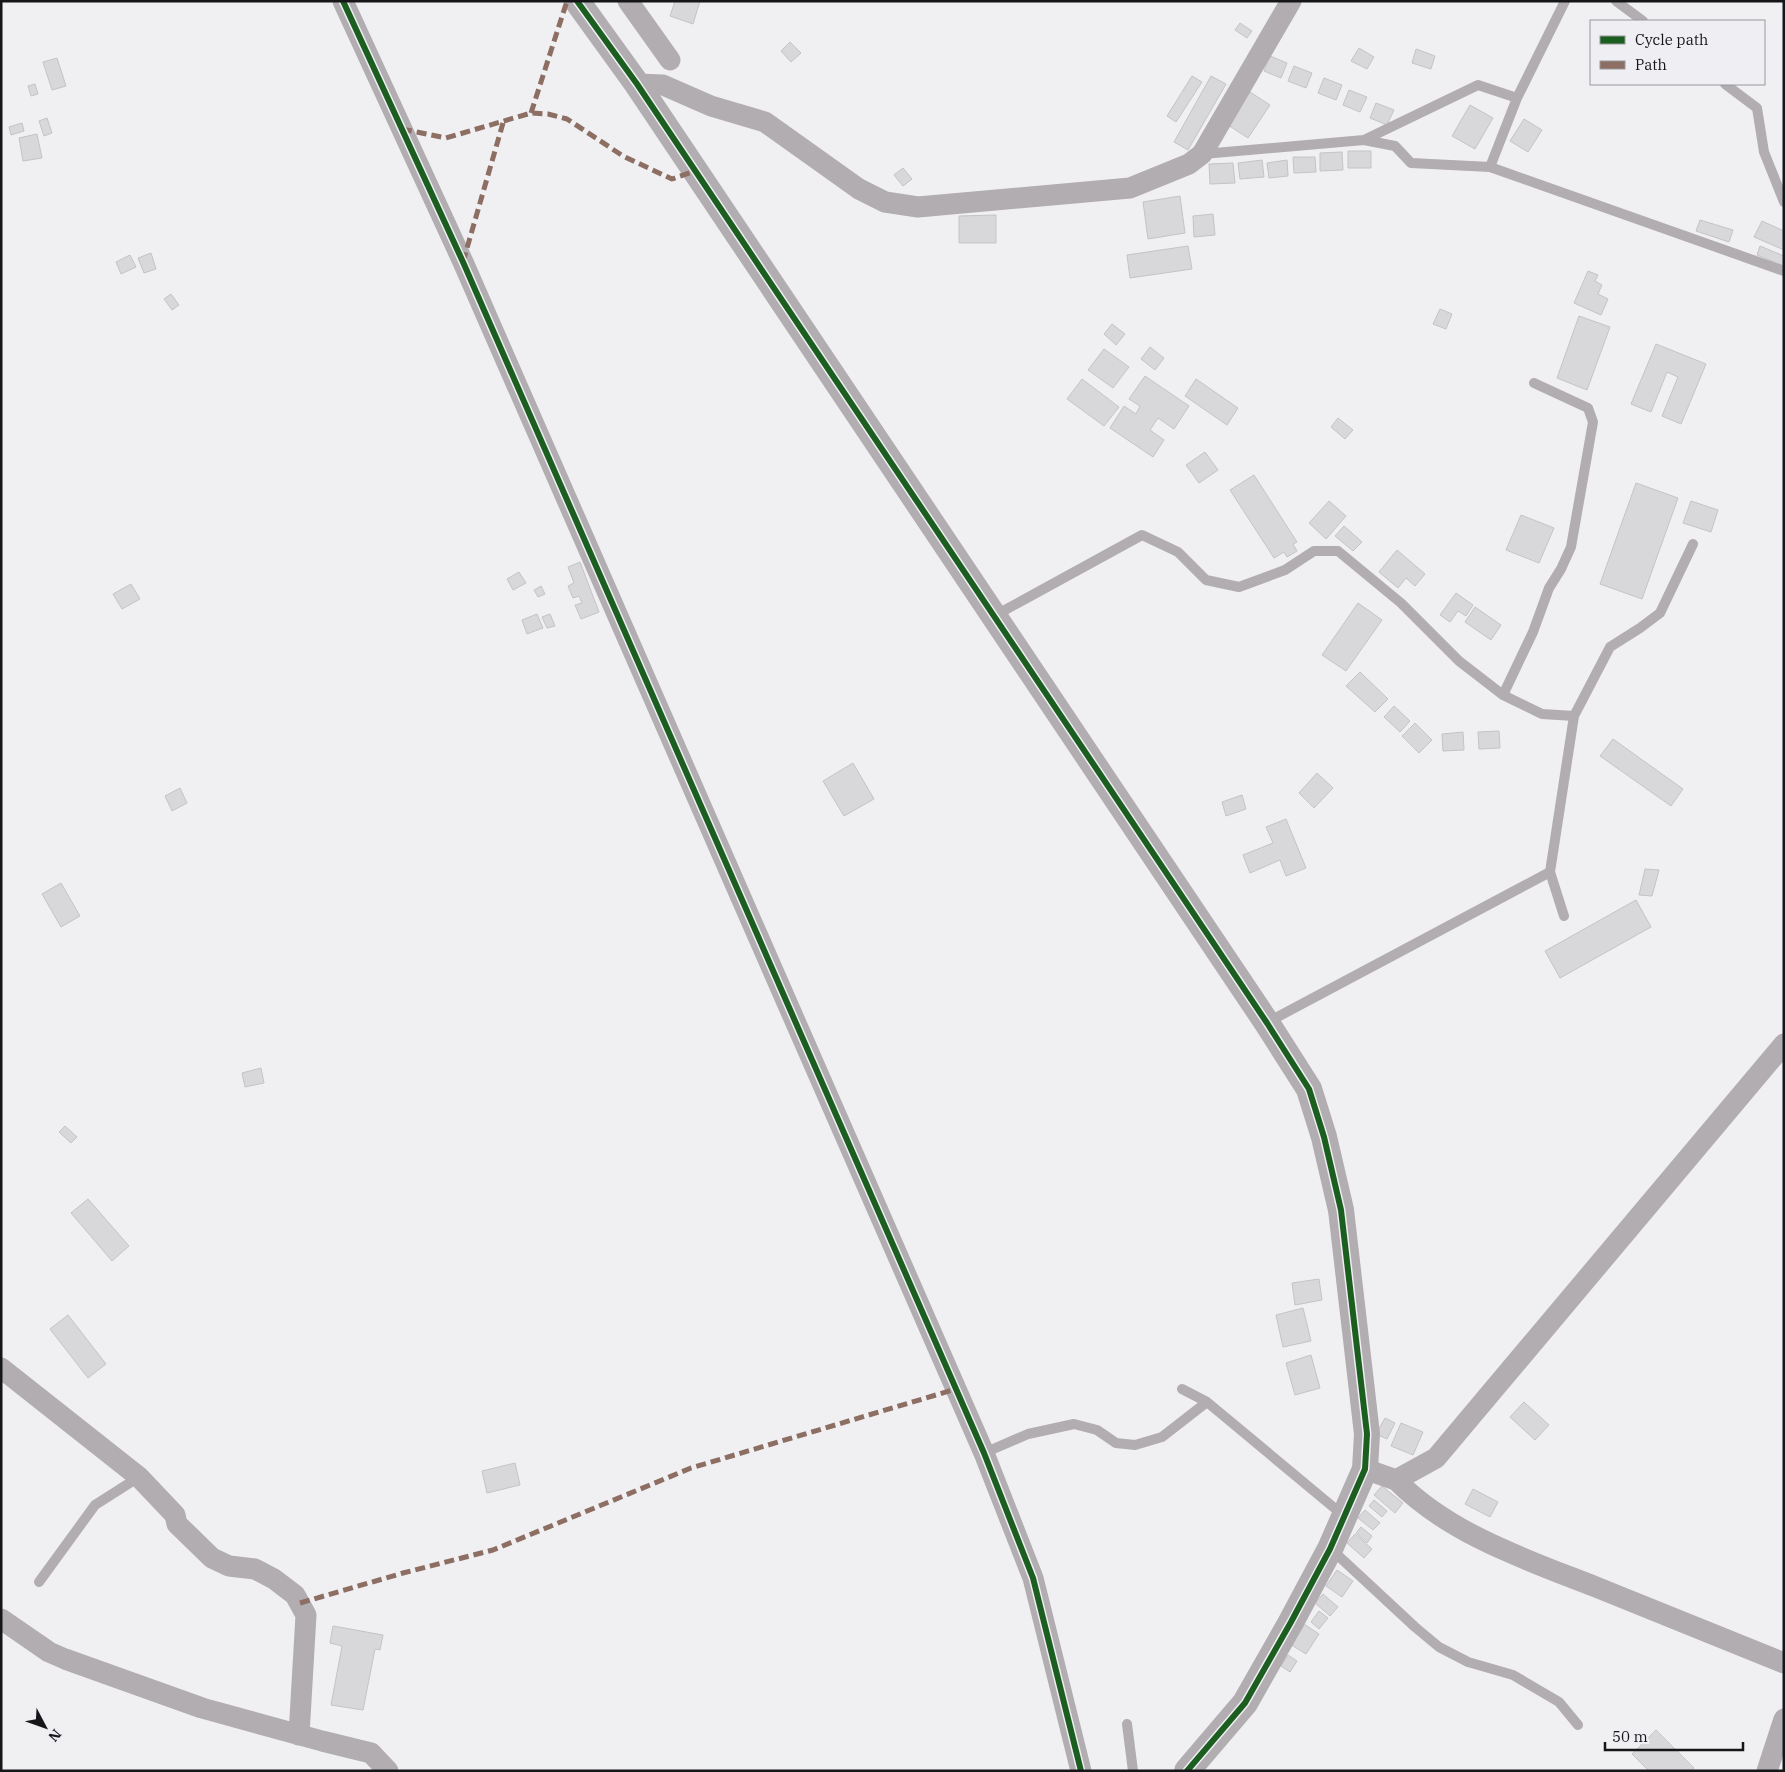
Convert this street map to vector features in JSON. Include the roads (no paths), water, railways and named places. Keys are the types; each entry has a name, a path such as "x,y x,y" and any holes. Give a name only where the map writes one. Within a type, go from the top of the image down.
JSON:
{"street":[{"path":"343,1 463,262 984,1453 1033,1578 1081,1771"},
{"path":"577,1 637,84 1267,1023 1309,1090 1324,1137 1341,1210 1368,1434 1365,1469 1330,1549 1245,1703 1186,1771"},
{"path":"628,1 670,60"},
{"path":"637,84 664,85 711,106 765,122 859,189 885,202 918,207 1130,188 1189,164 1202,154 1291,1"},
{"path":"1408,1491 1784,1044"},
{"path":"1,1368 138,1477 175,1515 177,1524 212,1558 229,1566 255,1569 274,1579 296,1595 306,1615 299,1735"},
{"path":"1365,1469 1408,1491 1464,1530 1533,1562 1784,1663"},
{"path":"1,1619 49,1652 65,1659 202,1708 371,1753 388,1771"},
{"path":"1767,1771 1784,1719"}],"lane":[{"path":"1490,167 1517,98 1565,1"},
{"path":"1616,1 1642,20"},
{"path":"1364,140 1478,85 1517,98"},
{"path":"1726,85 1757,108 1764,152 1784,202"},
{"path":"1202,154 1364,140 1395,146 1411,162 1490,167 1784,271"},
{"path":"1503,695 1570,547 1593,422 1588,408 1534,383"},
{"path":"993,616 1142,535 1178,552 1206,580 1238,586 1285,570 1314,551 1338,551 1401,603 1459,661 1503,695 1542,714 1574,716"},
{"path":"1564,916 1550,872 1574,716 1610,647 1660,613 1693,544"},
{"path":"1267,1023 1550,872"},
{"path":"1182,1389 1207,1402 1345,1517"},
{"path":"984,1453 1028,1434 1074,1424 1096,1430 1116,1443 1136,1445 1162,1437 1207,1402"},
{"path":"39,1582 95,1505 138,1477"},
{"path":"1330,1549 1414,1627 1439,1647 1468,1662 1513,1675 1559,1702 1578,1725"},
{"path":"1127,1724 1133,1771"}]}
